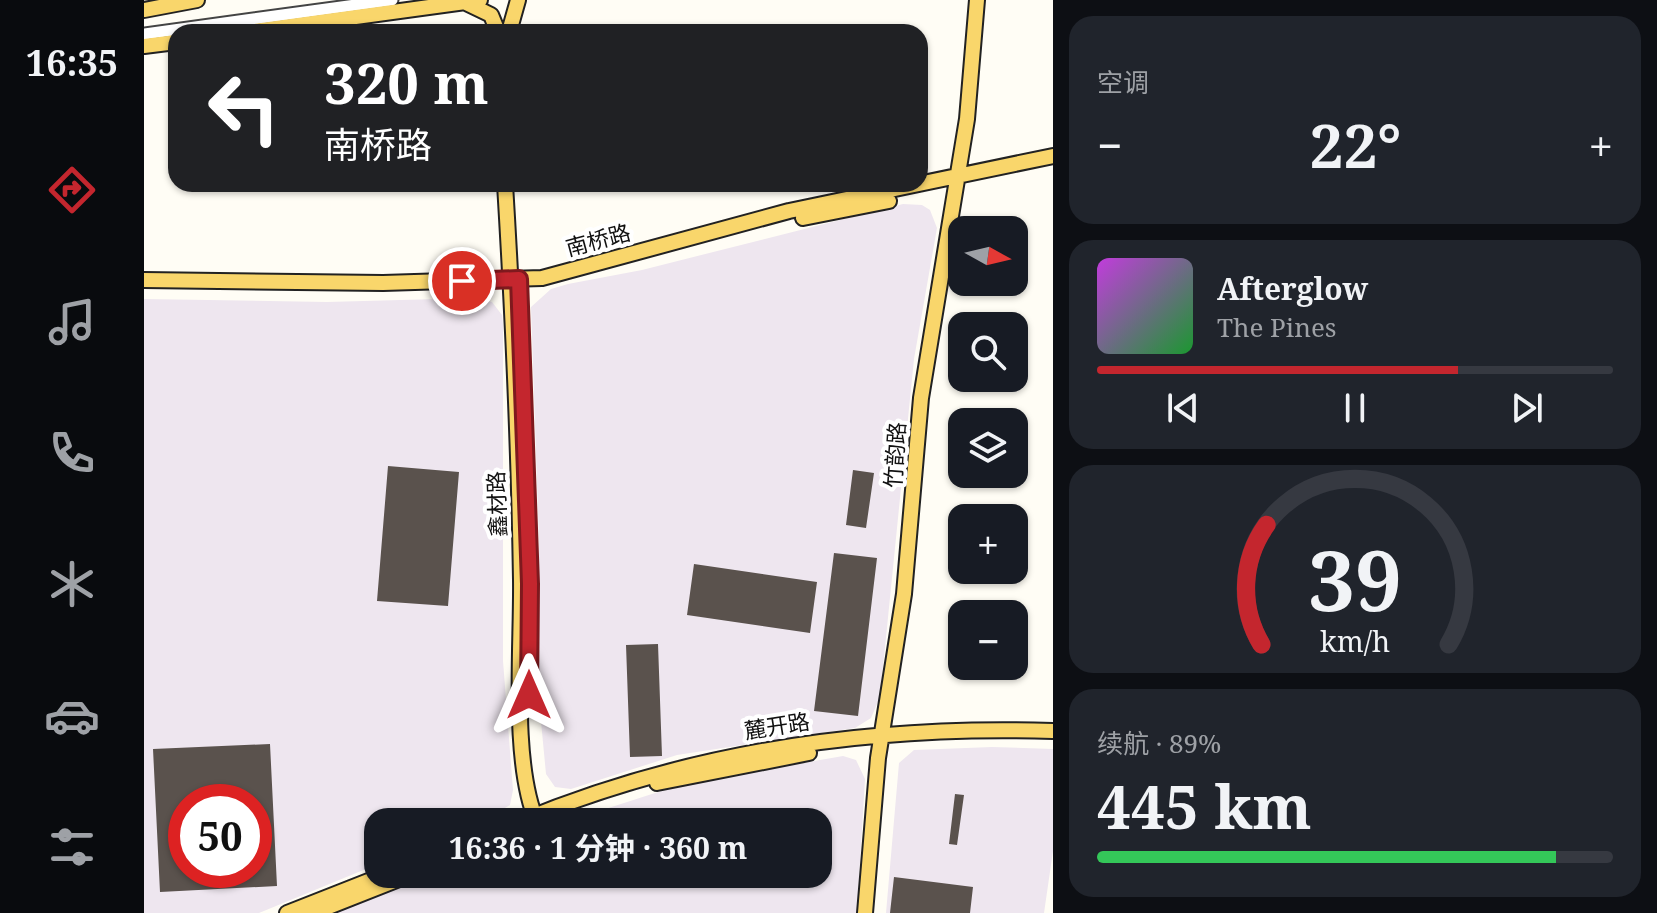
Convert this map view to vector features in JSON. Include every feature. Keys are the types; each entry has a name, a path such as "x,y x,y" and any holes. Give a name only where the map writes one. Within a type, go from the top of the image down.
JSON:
{"main road":[{"path":"144,10 197,0"},
{"path":"306,24 480,0"},
{"path":"511,24 518,0"},
{"name":"竹韵路","path":"961,182 977,0"},
{"name":"竹韵路","path":"865,913 885,738 912,595 935,352 978,94 985,0"},
{"path":"462,3 491,15 495,24"},
{"path":"144,46 168,43"},
{"name":"南桥路","path":"961,182 1053,156"},
{"name":"南桥路","path":"928,188 1053,165"},
{"name":"鑫材路","path":"506,192 515,284"},
{"name":"鑫材路","path":"514,192 521,712 529,800 534,808"},
{"name":"南桥路","path":"144,289 382,293 515,284 789,211 902,192"},
{"name":"南桥路","path":"144,280 515,284"},
{"name":"麓开路","path":"575,808 687,775 885,738 1053,731"},
{"name":"竹韵路","path":"873,913 885,738"},
{"name":"麓开路","path":"885,738 1053,741"},
{"path":"287,913 364,882"},
{"path":"313,913 376,888"}],"street":[{"path":"197,24 356,0"},
{"path":"206,24 392,0"},
{"path":"144,32 168,28"},
{"path":"144,32 168,29"}],"shaded area":[{"path":"903,204 922,205 930,210 937,228 914,359 880,697 871,718 855,728 677,755 571,789 555,787 546,774 538,690 539,543 531,307 551,289 568,284 642,270"},
{"path":"474,298 492,302 502,315 503,661 513,790 510,805 505,808 364,808 364,870 259,913 144,913 144,299 327,302"},
{"path":"992,747 1053,749 1053,851 1044,913 886,913 899,763 914,750"},
{"path":"843,756 856,760 865,779 857,913 334,913 397,888 832,888 832,808 608,808 683,784"}],"building":[{"path":"388,466 459,472 448,606 377,601"},
{"path":"853,470 874,473 866,528 846,525"},
{"path":"834,553 877,558 858,716 814,711"},
{"path":"694,564 817,582 810,633 687,615"},
{"path":"658,644 662,756 630,757 626,645"},
{"path":"270,744 272,784 168,784 168,888 238,888 160,892 153,749"},
{"path":"272,785 277,886 272,886"},
{"path":"955,794 964,795 957,845 949,844"},
{"path":"894,877 973,887 970,913 890,913"}],"route":[{"path":"462,281 519,279 528,497 529,695"}]}
